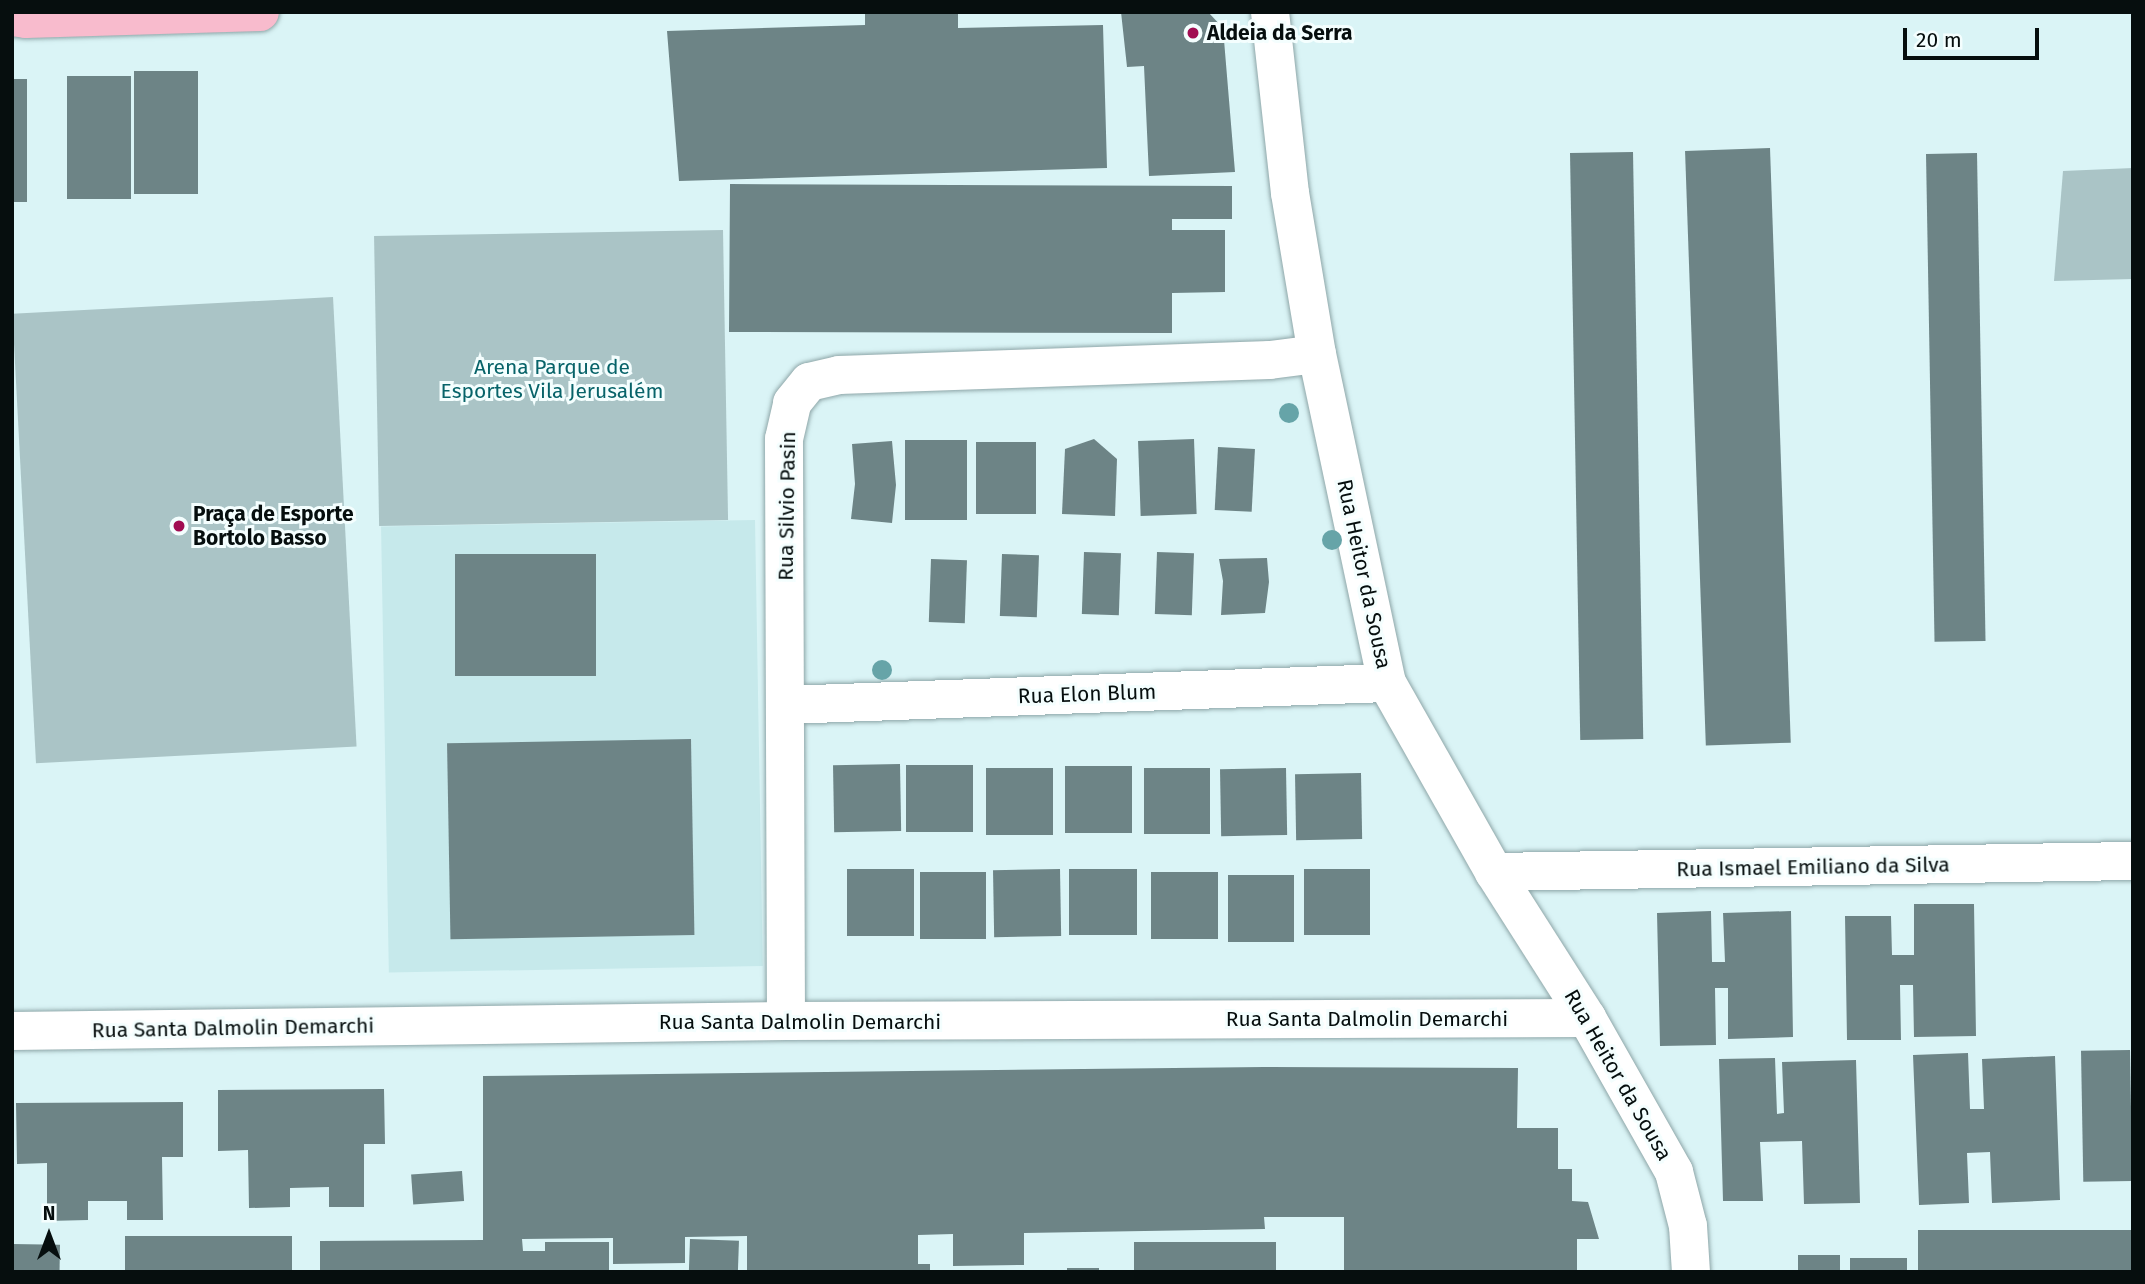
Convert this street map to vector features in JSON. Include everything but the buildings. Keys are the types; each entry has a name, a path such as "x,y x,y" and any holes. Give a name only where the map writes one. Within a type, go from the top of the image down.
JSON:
{"main road":[{"path":"12,17 26,19 260,12"}],"street":[{"name":"Rua Heitor da Sousa","path":"1270,12 1290,193 1317,354 1387,683 1494,872 1587,1018 1674,1172 1688,1226 1690,1272"},
{"name":"Rua Silvio Pasin","path":"786,1021 784,439 792,403 808,382 839,375 1270,360 1317,354"},
{"name":"Rua Elon Blum","path":"786,705 1387,683"},
{"name":"Rua Ismael Emiliano da Silva","path":"1494,872 2133,861"},
{"name":"Rua Santa Dalmolin Demarchi","path":"12,1031 786,1021 1587,1018"}],"shaded area":[{"path":"755,520 763,966 389,972 381,527"}],"green space":[{"path":"2133,168 2133,279 2054,281 2063,171"},
{"name":"Arena Parque de Esportes Vila Jerusalém","path":"723,230 728,520 379,526 374,236"},
{"name":"Praça de Esporte Bortolo Basso","path":"333,297 357,746 36,763 12,314"}],"place":[{"name":"Aldeia da Serra","path":"1193,33"},
{"name":"Praça de Esporte Bortolo Basso","path":"179,526"}]}
